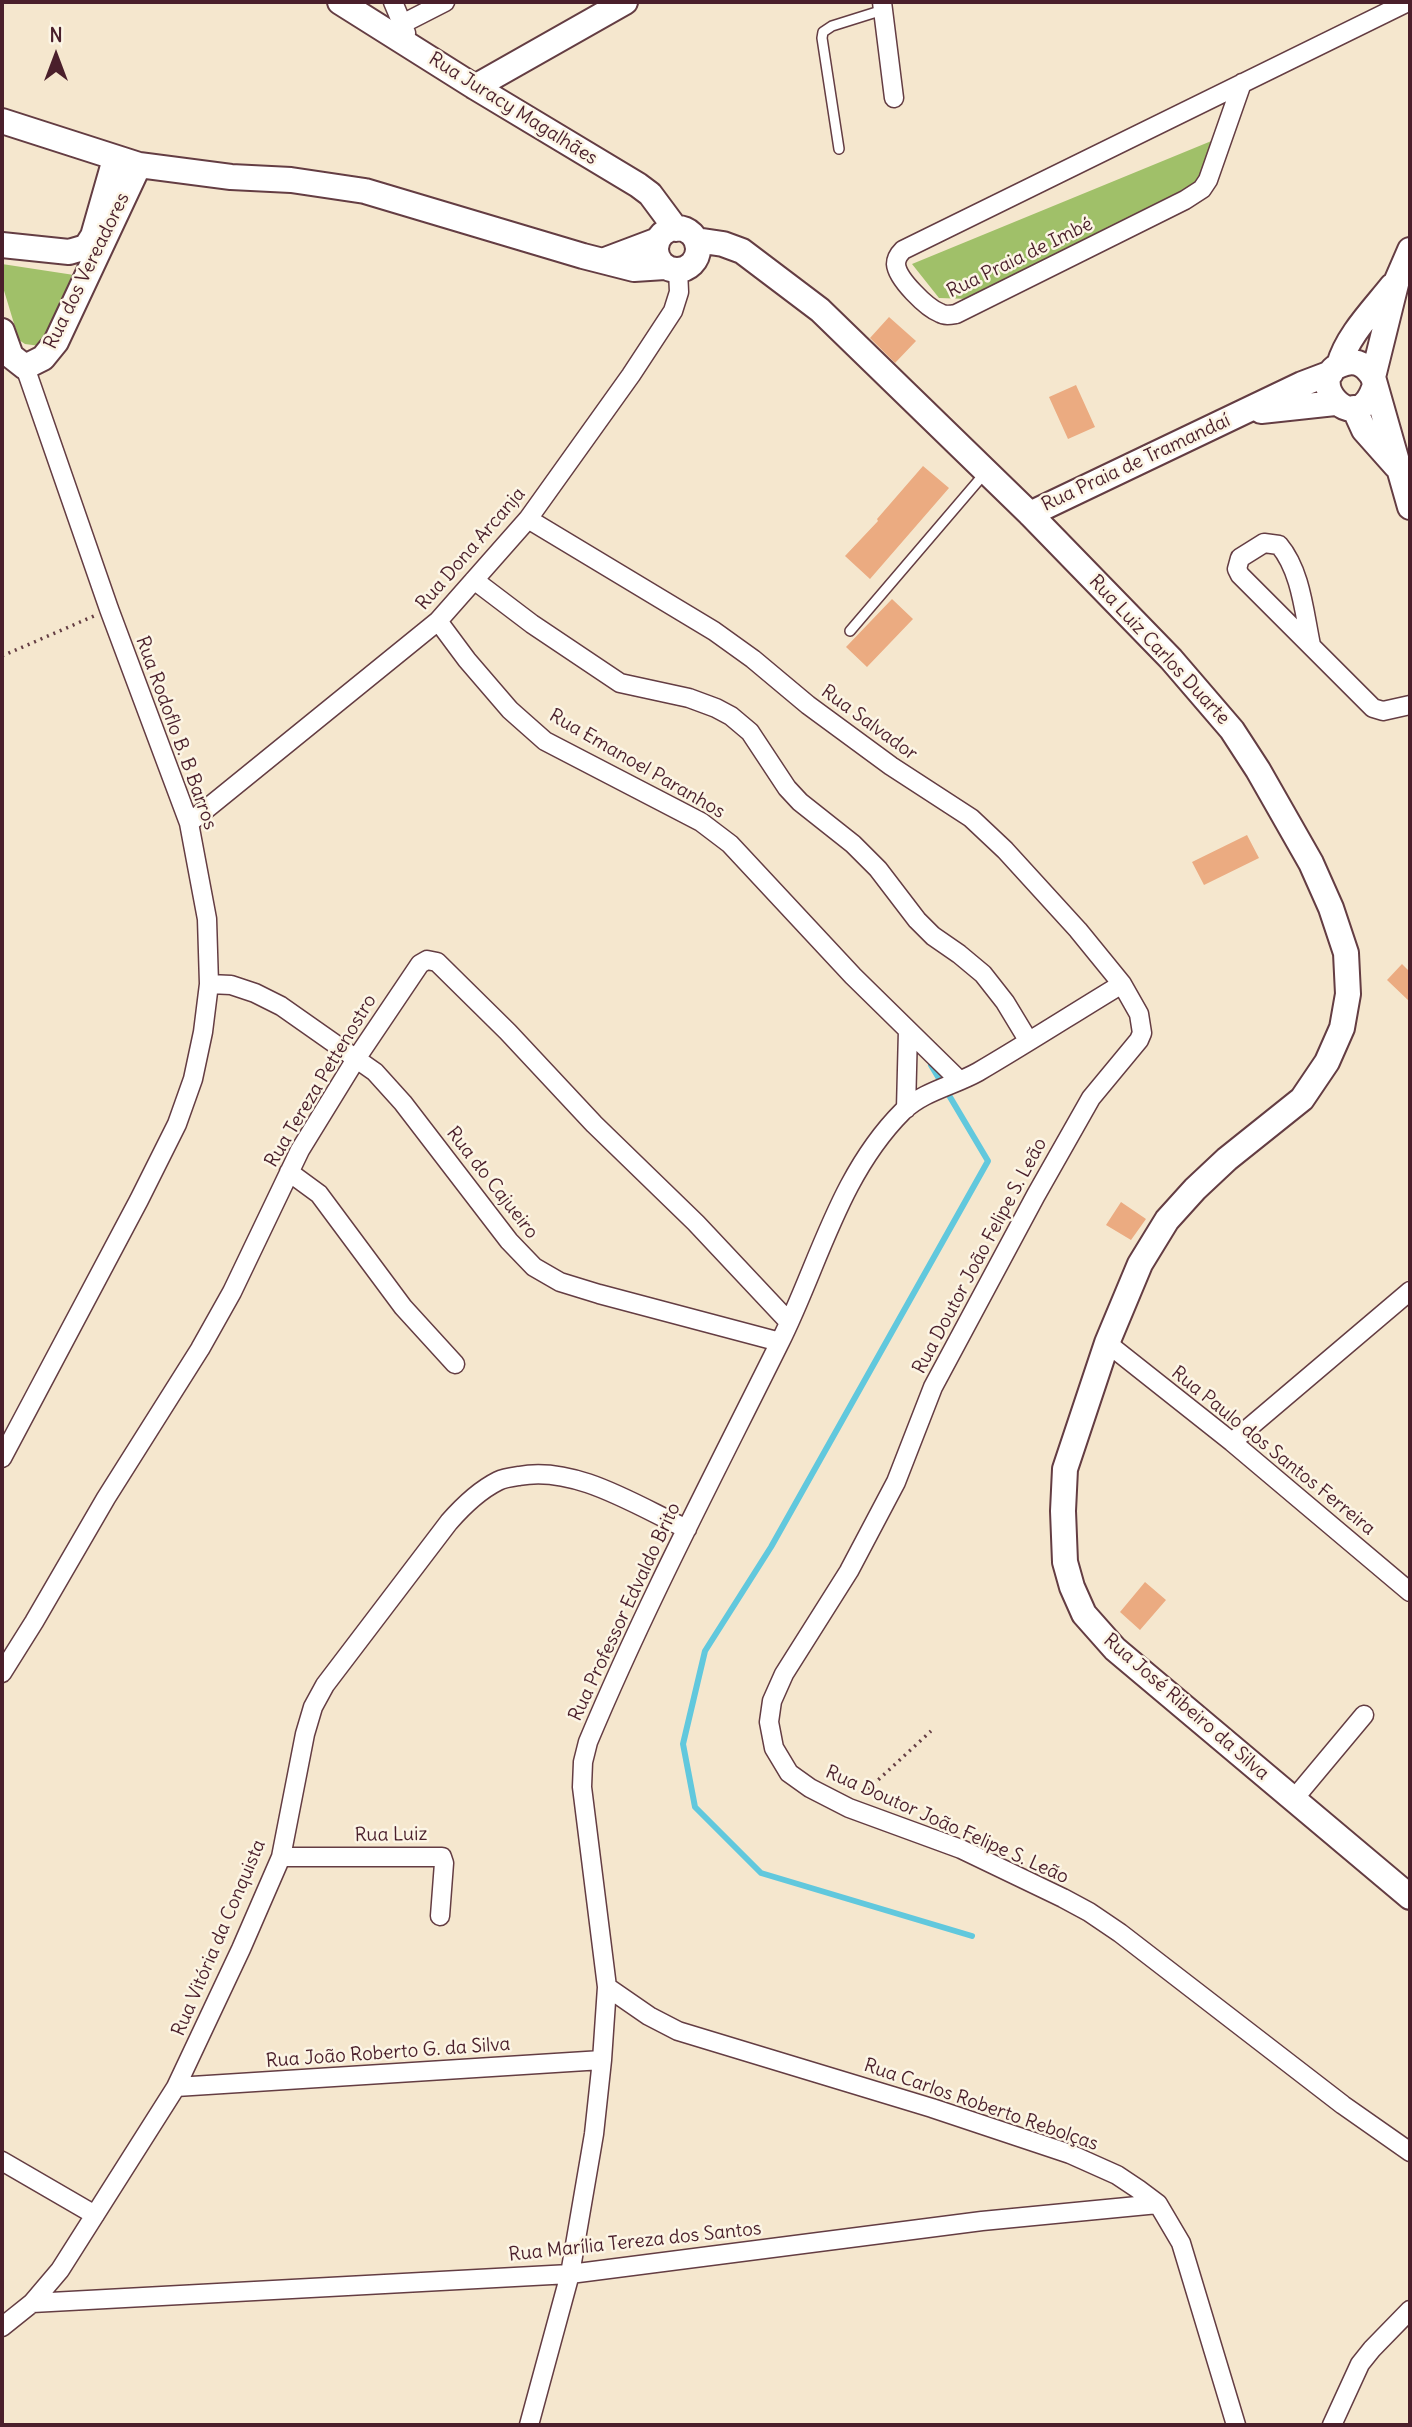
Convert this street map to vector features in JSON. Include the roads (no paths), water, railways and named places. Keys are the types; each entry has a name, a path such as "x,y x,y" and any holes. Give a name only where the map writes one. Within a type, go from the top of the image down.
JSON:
{"street":[{"name":"Rua Juracy Magalhães","path":"340,2 407,35 475,87 650,194 676,236"},
{"path":"393,2 407,35 445,2"},
{"path":"475,87 625,2"},
{"name":"Rua Praia de Imbé","path":"1242,83 1208,180 1202,189 1185,200 956,314 937,313 914,293 897,269 898,256 903,250 1242,83 1408,2"},
{"path":"882,6 894,98"},
{"path":"2,121 139,165 231,177 291,180 365,191 634,269 685,269 695,260 698,247 676,236 605,260"},
{"name":"Rua dos Vereadores","path":"2,245 69,252 86,247 93,236 115,159"},
{"name":"Rua dos Vereadores","path":"25,367 43,358 56,342 139,165"},
{"path":"672,269 656,255 676,236"},
{"name":"Rua Luiz Carlos Duarte","path":"676,236 723,244 742,251 820,310 1030,514 1171,659 1232,730 1311,863 1331,908 1346,953 1348,994 1342,1028 1327,1062 1302,1099 1227,1159 1167,1220 1140,1264 1107,1343"},
{"path":"1399,469 1381,452 1344,405 1329,394 1328,383 1351,338 1396,280 1410,250"},
{"name":"Rua Dona Arcanja","path":"189,823 438,621 474,580 527,519 631,375 673,311 679,292 672,269"},
{"path":"1344,405 1364,405 1371,398 1396,280"},
{"path":"2,331 11,356 25,367"},
{"path":"1335,369 1348,362 1359,363 1367,369 1374,382 1410,507"},
{"name":"Rua Rodoflo B. B Barros","path":"2,1458 177,1124 193,1079 209,984 207,919 189,823 109,609 25,367"},
{"name":"Rua Praia de Tramandaí","path":"1030,514 1335,369"},
{"name":"Rua Praia de Tramandaí","path":"1243,413 1344,405"},
{"name":"Rua Salvador","path":"527,519 714,631 891,766 971,818 1005,850 1078,930 1122,984 1139,1014"},
{"path":"1311,645 1297,581 1287,554 1279,545 1264,543 1240,558 1237,569 1240,575 1373,708 1383,710 1410,705"},
{"path":"474,580 532,624 620,683 701,702 716,708 750,732 787,788 800,802 853,844 878,869 917,920 933,936 983,974 1005,1002 1028,1040"},
{"name":"Rua Emanoel Paranhos","path":"438,621 510,710 545,741 701,822 730,844 853,976 959,1080"},
{"name":"Rua Tereza Pettenostro","path":"2,1674 106,1498 200,1349 232,1292 289,1172 356,1059 420,964 427,960 437,962 508,1032 594,1124 696,1223 789,1322"},
{"name":"Rua do Cajueiro","path":"209,984 231,985 272,1002 374,1072 403,1103 509,1241 534,1268 560,1282 598,1294 780,1342"},
{"name":"Rua Professor Edvaldo Brito","path":"529,2425 570,2274 594,2134 602,2060 607,1987 582,1787 583,1762 588,1742 687,1529 780,1342 840,1202 861,1163 906,1109 937,1089 975,1074 1122,984"},
{"name":"Rua Doutor João Felipe S. Leão","path":"1139,1014 1142,1033 1139,1040 1091,1098 1062,1147 933,1387 896,1482 849,1571 784,1674 772,1700 769,1722 774,1748 789,1773 810,1788 849,1808 961,1849 1089,1912 1343,2105 1410,2152"},
{"path":"906,1109 908,1030"},
{"path":"289,1172 318,1194 403,1307 455,1364"},
{"path":"1232,1442 1410,1292"},
{"name":"Rua Paulo dos Santos Ferreira","path":"1107,1343 1232,1442 1410,1592"},
{"name":"Rua José Ribeiro da Silva","path":"1107,1343 1065,1469 1065,1562 1084,1614 1115,1649 1410,1897"},
{"name":"Rua Vitória da Conquista","path":"2,2328 32,2303 60,2270 176,2087 281,1857 305,1734 313,1707 325,1685 449,1522 469,1500 500,1479 532,1474 564,1475 586,1482 687,1529"},
{"path":"1293,1800 1364,1715"},
{"name":"Rua Luiz","path":"281,1857 442,1857 444,1863 440,1916"},
{"name":"Rua Carlos Roberto Rebolças","path":"607,1987 649,2016 678,2031 932,2108 1070,2154 1117,2175 1158,2204 1175,2232 1185,2255 1236,2425"},
{"name":"Rua João Roberto G. da Silva","path":"176,2087 602,2060"},
{"path":"2,2161 95,2215"},
{"name":"Rua Marília Tereza dos Santos","path":"32,2303 570,2274 982,2221 1158,2204"},
{"path":"1332,2425 1360,2364 1410,2310"}],"lane":[{"path":"839,149 821,38 823,32 832,26 882,6"},
{"path":"850,631 986,471"}],"waterway":[{"path":"931,1065 988,1161 771,1547 705,1651 683,1744 695,1807 761,1873 972,1936"}]}
